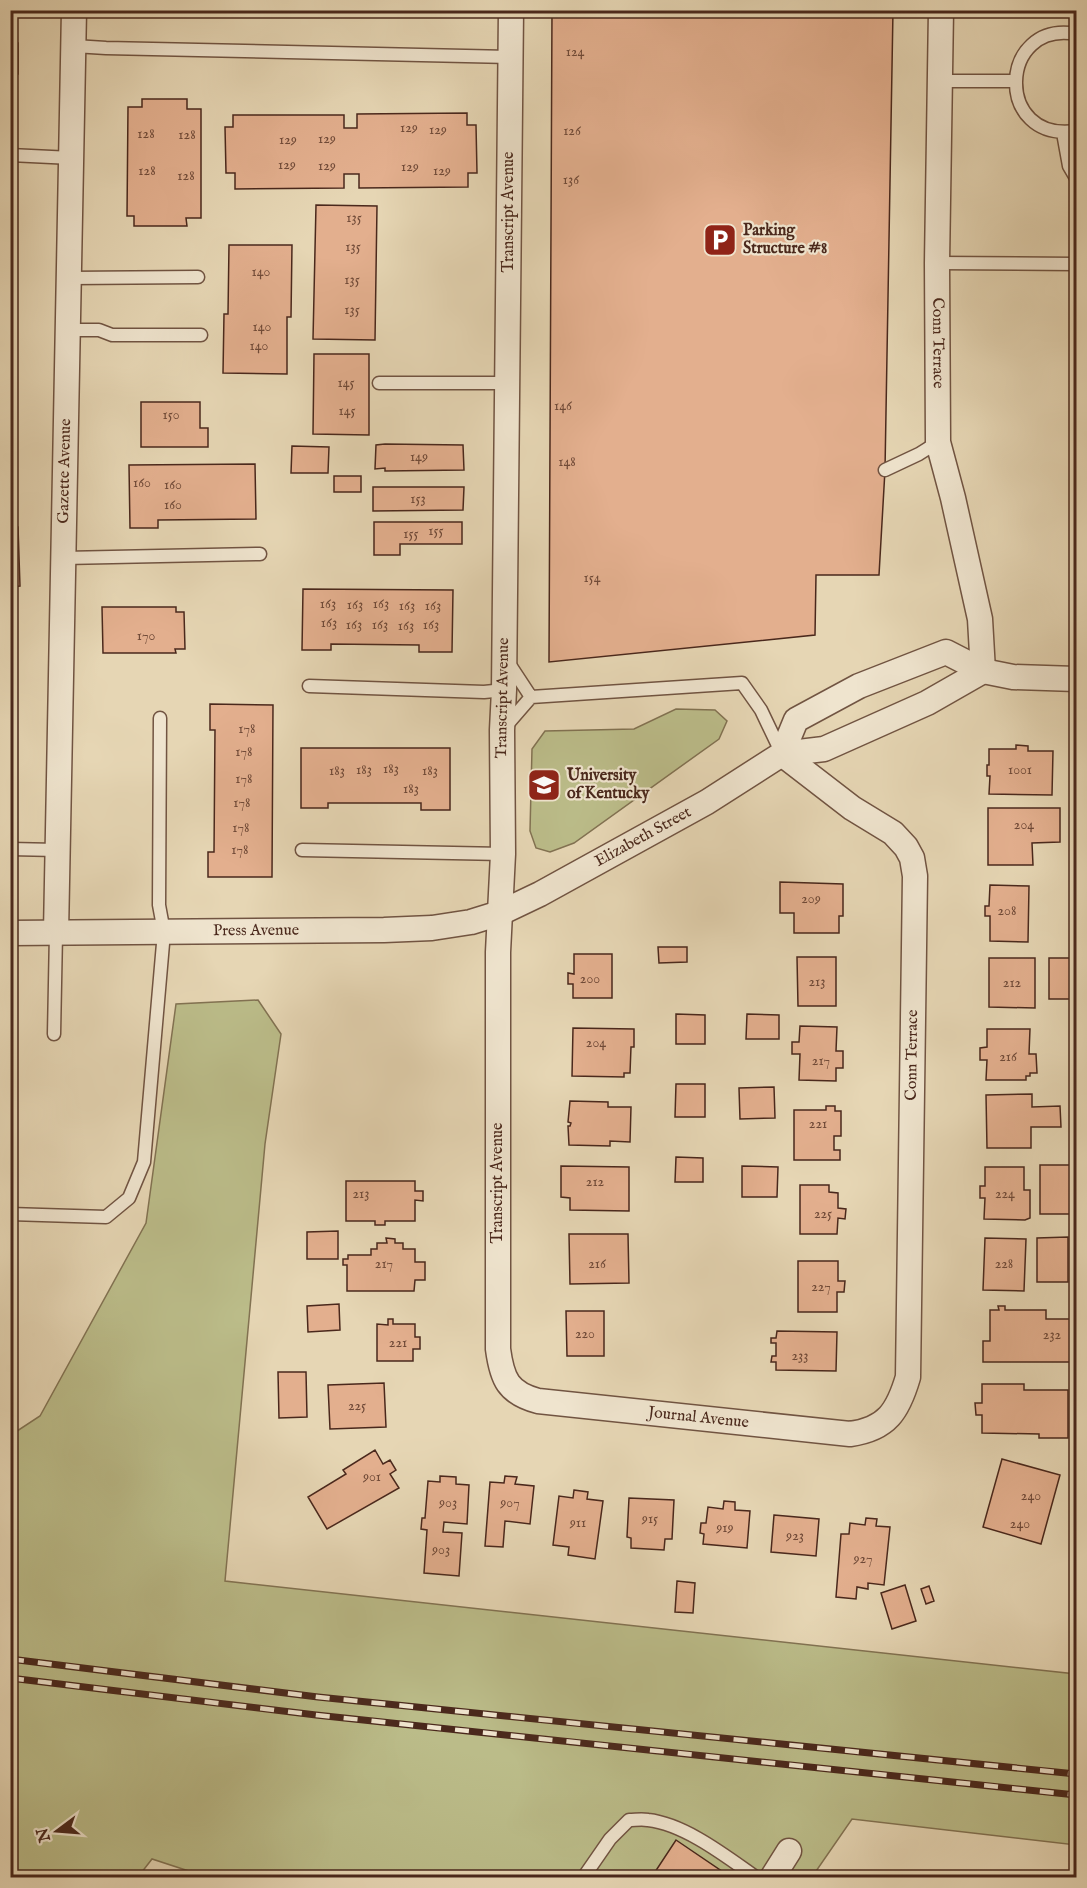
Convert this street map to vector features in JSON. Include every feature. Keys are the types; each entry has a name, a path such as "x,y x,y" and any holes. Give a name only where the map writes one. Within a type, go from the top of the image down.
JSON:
{"street":[{"name":"Gazette Avenue","path":"56,933 74,10"},
{"name":"Transcript Avenue","path":"507,1383 501,1371 498,1349 498,952 503,854 502,730 511,10"},
{"name":"Conn Terrace","path":"940,10 937,263 938,442 980,619 983,670"},
{"path":"782,754 796,720 859,686 946,652 983,670 1013,677 1077,679"},
{"name":"Elizabeth Street","path":"500,913 540,894 707,801 782,754 824,749 927,703 983,670"},
{"name":"Conn Terrace","path":"782,754 852,808 893,833 906,847 912,858 915,876 908,1377 902,1396 890,1417"},
{"name":"Press Avenue","path":"10,933 408,929 471,922 500,913"},
{"name":"Journal Avenue","path":"507,1383 513,1390 538,1401 850,1434 861,1432 890,1417"},
{"path":"772,1878 789,1851"}],"lane":[{"path":"1077,34 1066,32 1050,34 1036,41 1025,52 1017,66 1014,81 1023,111 1034,122 1048,130 1063,133 1077,130"},
{"path":"74,46 511,57"},
{"path":"939,81 1014,81"},
{"path":"1063,133 1069,166 1077,178"},
{"path":"10,155 72,158"},
{"path":"937,263 1077,264"},
{"path":"69,278 198,278"},
{"path":"68,330 99,330 112,335 201,335"},
{"path":"379,383 507,383"},
{"path":"885,470 938,442"},
{"path":"64,558 261,554"},
{"path":"504,656 531,697"},
{"path":"502,730 531,697 742,683 761,710 782,754"},
{"path":"309,686 484,692 504,690"},
{"path":"10,1214 106,1217 129,1198 144,1162 164,933 159,905 160,718"},
{"path":"10,849 57,850"},
{"path":"302,850 503,854"},
{"path":"54,1034 56,933"},
{"path":"583,1878 610,1839 629,1820 648,1820 670,1825 714,1847 757,1878"}],"green space":[{"path":"676,709 715,710 727,721 719,739 574,843 550,852 536,848 530,831 532,749 545,731 634,729"},
{"path":"258,1000 281,1034 265,1144 225,1581 1076,1674 1076,1845 852,1819 812,1877 210,1878 152,1859 138,1877 11,1878 11,1435 40,1416 146,1223 176,1004"}],"building":[{"name":"Parking Structure #8","path":"552,10 893,10 885,470 879,575 816,575 815,635 549,662"},
{"path":"10,43 18,43 18,74 15,74 14,91 10,91"},
{"path":"142,99 187,99 187,109 201,109 201,218 186,218 187,226 134,226 134,216 127,216 128,107 142,107"},
{"path":"467,113 467,125 476,125 477,173 468,173 468,187 359,188 359,174 344,174 344,188 235,189 235,173 226,173 225,127 233,127 233,115 344,115 344,128 357,128 357,114"},
{"path":"316,205 377,206 375,340 313,339"},
{"path":"229,245 292,245 291,317 287,317 287,374 223,373 224,314 228,314"},
{"path":"314,354 369,354 369,435 313,434"},
{"path":"141,402 200,402 200,428 208,428 208,447 141,447"},
{"path":"376,445 463,445 464,470 385,471 385,468 375,469"},
{"path":"292,446 329,447 328,473 291,473"},
{"path":"255,464 256,519 158,520 158,528 130,528 129,465"},
{"path":"334,476 361,476 361,492 334,492"},
{"path":"373,487 464,487 463,510 373,511"},
{"path":"374,522 462,522 462,544 400,544 400,555 374,555"},
{"path":"18,527 20,586 10,587 10,528"},
{"path":"303,589 453,590 452,652 419,652 419,645 331,644 331,650 302,650"},
{"path":"102,607 176,607 176,612 184,612 185,649 175,649 176,653 103,653"},
{"path":"210,704 273,705 272,877 208,877 208,852 214,852 215,730 210,730"},
{"path":"1016,745 1028,746 1028,751 1053,751 1052,795 989,794 990,776 987,776 987,765 989,765 989,749 1016,749"},
{"path":"301,748 450,748 450,810 421,810 421,803 328,803 328,808 301,808"},
{"path":"988,808 1060,808 1060,842 1032,843 1033,865 988,865"},
{"path":"1070,852 1076,852 1076,873 1071,874"},
{"path":"780,882 843,884 843,916 839,916 839,933 794,933 794,913 780,913"},
{"path":"990,885 1029,886 1028,942 990,941 990,916 985,916 985,906 989,906"},
{"path":"658,947 687,947 687,962 659,963"},
{"path":"574,954 612,954 612,998 573,998 573,984 568,984 568,973 574,974"},
{"path":"797,957 836,957 836,1006 798,1006"},
{"path":"989,958 1035,958 1035,1008 989,1007"},
{"path":"1049,958 1076,958 1076,999 1049,999"},
{"path":"676,1014 705,1015 705,1044 676,1044"},
{"path":"747,1014 779,1015 779,1039 746,1039"},
{"path":"800,1026 837,1027 836,1051 843,1051 843,1068 836,1068 836,1081 799,1080 800,1054 792,1054 792,1042 799,1042"},
{"path":"573,1028 634,1029 630,1073 624,1073 624,1077 572,1076"},
{"path":"987,1029 1030,1029 1029,1054 1036,1054 1037,1073 1030,1073 1030,1076 1026,1076 1026,1080 986,1080 987,1060 980,1060 980,1048 987,1047"},
{"path":"676,1084 705,1084 705,1117 675,1117"},
{"path":"774,1087 775,1118 740,1119 739,1088"},
{"path":"1032,1094 1032,1107 1060,1106 1061,1127 1031,1127 1031,1148 987,1148 986,1095"},
{"path":"570,1101 608,1102 608,1107 631,1107 630,1142 610,1141 610,1146 569,1145"},
{"path":"826,1106 835,1106 835,1111 841,1111 841,1136 834,1136 834,1150 840,1150 840,1160 794,1160 794,1110 826,1110"},
{"path":"676,1157 703,1158 703,1182 675,1182"},
{"path":"1040,1165 1076,1165 1076,1214 1040,1214"},
{"path":"561,1166 629,1167 629,1211 570,1210 570,1198 561,1197"},
{"path":"742,1166 778,1167 777,1197 742,1197"},
{"path":"985,1167 1024,1167 1024,1190 1030,1190 1030,1218 1025,1220 984,1219 985,1198 980,1198 980,1186 985,1186"},
{"path":"346,1181 415,1181 415,1191 423,1191 423,1201 415,1200 415,1221 385,1221 385,1225 375,1225 375,1221 346,1221"},
{"path":"800,1185 829,1185 829,1192 838,1193 838,1208 846,1209 845,1219 838,1218 837,1234 800,1234"},
{"path":"338,1231 338,1259 307,1259 307,1232"},
{"path":"569,1234 628,1234 629,1283 570,1284"},
{"path":"1068,1237 1068,1282 1037,1282 1037,1238"},
{"path":"386,1238 395,1239 395,1243 403,1243 403,1249 415,1249 415,1262 425,1262 425,1280 415,1280 414,1291 347,1291 347,1265 343,1265 343,1259 348,1259 348,1255 371,1255 371,1249 377,1249 377,1243 387,1243"},
{"path":"985,1238 1026,1239 1024,1291 983,1290"},
{"path":"798,1261 838,1261 838,1281 845,1281 844,1292 837,1292 837,1312 798,1312"},
{"path":"339,1304 340,1330 308,1332 307,1306"},
{"path":"998,1306 1005,1306 1005,1310 1046,1310 1046,1319 1071,1319 1071,1362 983,1362 983,1341 990,1341 990,1310 999,1310"},
{"path":"566,1311 604,1311 604,1356 567,1356"},
{"path":"388,1319 393,1319 393,1324 415,1324 415,1337 420,1337 420,1349 413,1349 413,1361 377,1361 377,1324 388,1325"},
{"path":"777,1331 837,1332 836,1371 776,1370 776,1362 771,1362 772,1356 776,1356 776,1343 771,1343 771,1338 776,1338"},
{"path":"278,1372 306,1372 307,1417 279,1418"},
{"path":"384,1383 386,1427 330,1429 328,1385"},
{"path":"982,1384 1024,1384 1024,1390 1068,1390 1068,1438 1039,1438 1039,1434 982,1433 982,1415 976,1415 975,1403 982,1403"},
{"path":"375,1450 383,1464 390,1460 396,1470 390,1474 399,1488 327,1529 308,1497 346,1474 343,1470"},
{"path":"1002,1459 1060,1475 1041,1544 983,1527"},
{"path":"440,1476 456,1477 456,1484 469,1485 467,1524 444,1522 443,1532 462,1533 459,1576 424,1573 427,1530 421,1529 422,1518 425,1518 428,1481 440,1482"},
{"path":"505,1476 517,1477 515,1484 534,1486 530,1524 505,1521 503,1547 485,1546 490,1482 504,1483"},
{"path":"574,1490 588,1492 587,1499 603,1501 595,1559 568,1555 569,1547 553,1545 559,1496 573,1498"},
{"path":"629,1498 674,1500 672,1539 665,1539 664,1550 631,1548 631,1538 627,1537"},
{"path":"724,1501 735,1502 735,1510 750,1511 747,1548 703,1544 704,1534 700,1533 701,1523 706,1523 708,1507 723,1509"},
{"path":"774,1515 819,1519 816,1556 771,1552"},
{"path":"866,1518 877,1519 876,1526 890,1527 884,1585 868,1583 868,1589 857,1587 856,1599 836,1597 841,1534 849,1534 850,1523 865,1525"},
{"path":"677,1581 695,1583 693,1613 675,1612"},
{"path":"905,1585 916,1621 892,1629 881,1593"},
{"path":"929,1586 934,1601 926,1604 921,1589"},
{"path":"676,1840 726,1874 723,1878 651,1878"}],"railway":[{"path":"10,1659 318,1697 1076,1774"},
{"path":"10,1678 316,1715 1076,1795"}],"place":[{"name":"Parking Structure #8","path":"720,240"},
{"name":"University of Kentucky","path":"544,785"}]}
